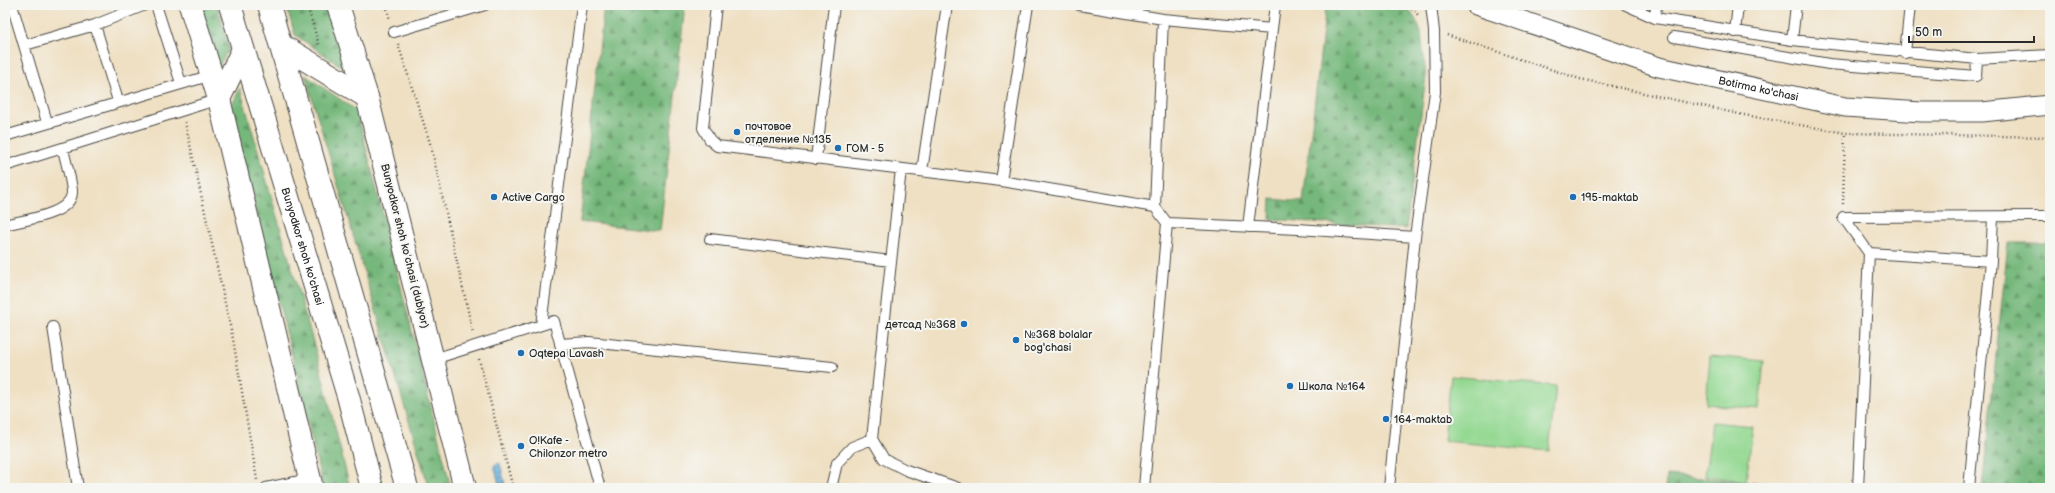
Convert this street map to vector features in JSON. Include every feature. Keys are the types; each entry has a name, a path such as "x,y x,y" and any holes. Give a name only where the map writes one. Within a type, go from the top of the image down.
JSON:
{"main road":[{"path":"190,5 219,99 311,483"},
{"name":"Bunyodkor shoh ko'chasi","path":"230,5 348,396 372,488"},
{"path":"269,5 407,488"},
{"name":"Bunyodkor shoh koʻchasi (dublyor)","path":"338,5 367,97 434,359 465,488"},
{"path":"281,45 367,97"},
{"path":"219,99 243,49"}],"street":[{"name":"Botirma ko'chasi","path":"1476,5 1659,67 1845,107 1922,112 1982,112 2050,105"}],"lane":[{"path":"12,5 47,122"},
{"path":"25,45 95,25 145,5"},
{"path":"156,5 181,83"},
{"path":"394,32 485,5"},
{"path":"540,325 582,5"},
{"path":"716,5 703,128 706,135 717,146 1001,181 1155,207"},
{"path":"816,158 834,5"},
{"path":"922,171 947,5"},
{"path":"1001,181 1028,5"},
{"path":"1079,5 1163,18 1272,29"},
{"path":"1248,226 1275,5"},
{"path":"1389,488 1415,237 1435,92 1431,5"},
{"path":"1626,5 1655,18 1792,40 1905,53 1977,59 2050,55"},
{"path":"1655,18 1656,5"},
{"path":"1735,32 1738,5"},
{"path":"1792,40 1796,5"},
{"path":"1905,53 1910,5"},
{"path":"1144,488 1167,223 1155,207 1163,18"},
{"path":"95,25 118,101"},
{"path":"1674,37 1829,64 1976,76 1977,59"},
{"path":"5,136 118,101 212,75"},
{"path":"5,166 183,112 219,99"},
{"path":"5,225 59,211 70,202 72,192 63,149"},
{"path":"901,169 872,439 884,459 906,470 958,488"},
{"path":"1843,216 2050,216"},
{"path":"1843,216 1869,253 1858,488"},
{"path":"1969,488 1991,261 1993,217"},
{"path":"1167,223 1248,226 1415,237"},
{"path":"710,239 891,261"},
{"path":"1869,253 1991,261"},
{"path":"434,359 554,321 600,488"},
{"path":"53,327 78,488"},
{"path":"560,344 589,342 832,367"},
{"path":"831,488 837,463 852,447 872,439"},
{"path":"266,488 311,483"}],"path":[{"path":"307,5 319,46"},
{"path":"386,5 431,146 476,346 513,488"},
{"path":"183,112 233,339 258,488"},
{"path":"1843,216 1845,133"}],"green space":[{"path":"200,5 217,5 229,48 218,68"},
{"path":"286,5 330,5 351,73 295,35"},
{"path":"604,5 685,5 660,231 580,222"},
{"path":"1326,5 1395,5 1410,11 1417,22 1421,33 1426,76 1406,229 1270,219 1271,199 1303,202"},
{"path":"305,75 357,111 451,488 429,488"},
{"path":"240,88 318,359 350,488 323,488 297,375 230,109"},
{"path":"2008,243 2050,243 2050,488 1982,488"},
{"path":"1710,356 1764,361 1759,409 1706,404"},
{"path":"1451,376 1556,386 1549,451 1444,441"},
{"path":"1712,422 1753,426 1746,481 1705,476"},
{"path":"1667,475 1813,488 1665,488"}],"water":[{"path":"500,463 506,488 500,488 494,465"}],"place":[{"name":"почтовое отделение №135","path":"737,132"},
{"name":"ГОМ - 5","path":"838,148"},
{"name":"Active Cargo","path":"494,197"},
{"name":"195-maktab","path":"1573,197"},
{"name":"детсад №368","path":"964,324"},
{"name":"№368 bolalar bog'chasi","path":"1016,340"},
{"name":"Oqtepa Lavash","path":"521,353"},
{"name":"Школа №164","path":"1290,386"},
{"name":"164-maktab","path":"1386,419"},
{"name":"O!Kafe - Chilonzor metro","path":"521,446"}]}
